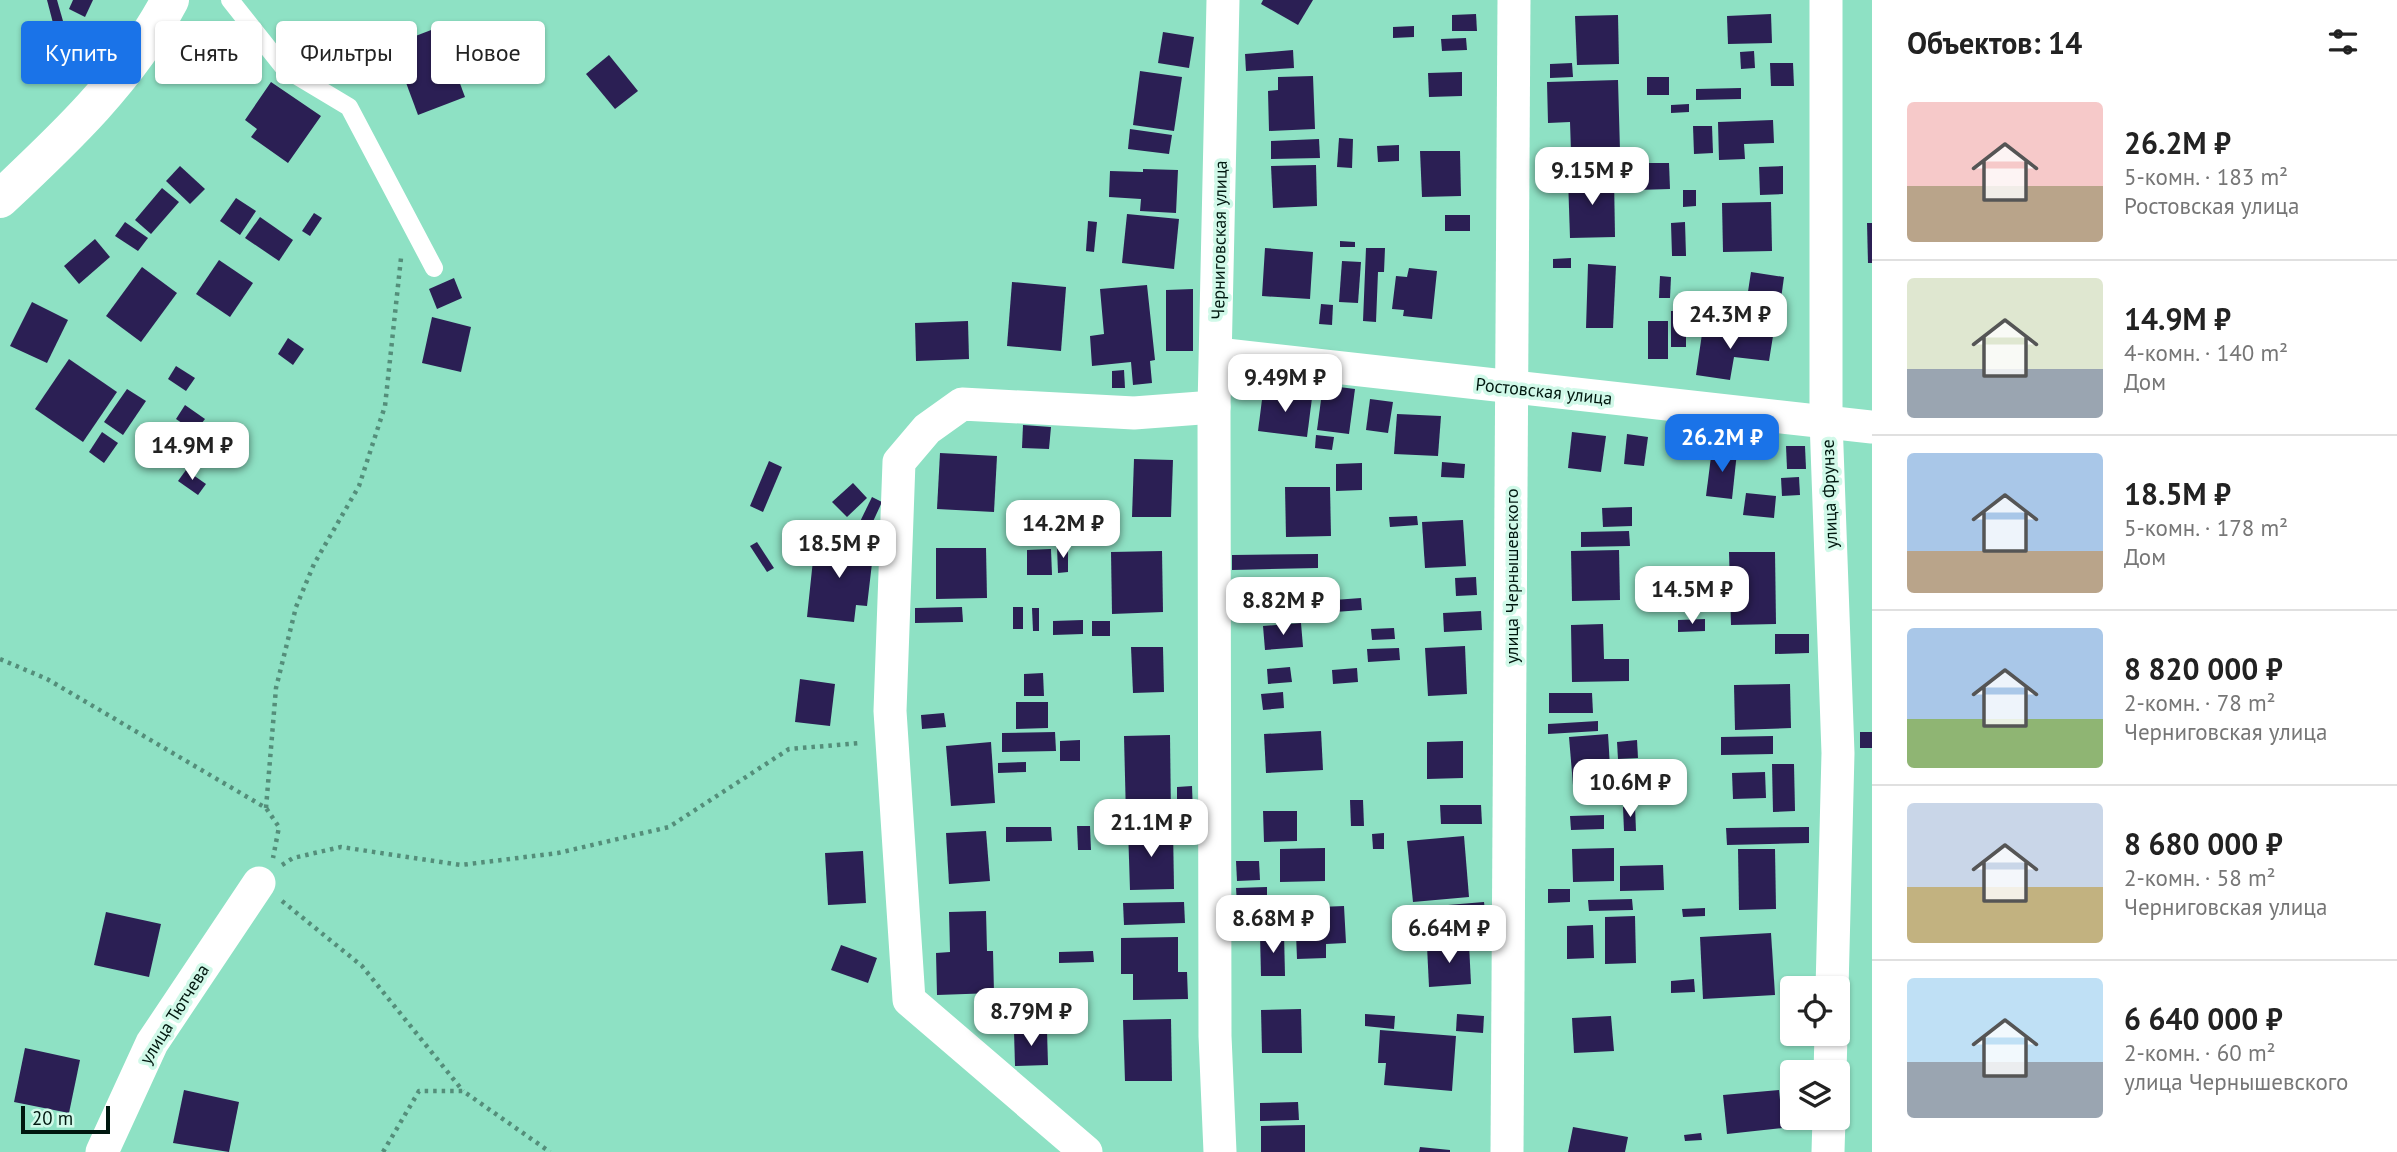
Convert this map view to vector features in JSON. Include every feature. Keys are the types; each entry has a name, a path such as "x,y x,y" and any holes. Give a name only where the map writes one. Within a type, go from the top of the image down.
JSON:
{"street":[{"path":"0,199 81,123 154,30 170,0"},
{"name":"Черниговская улица","path":"1220,1152 1215,1036 1214,407 1223,0"},
{"name":"улица Чернышевского","path":"1507,1152 1514,0"},
{"name":"улица Фрунзе","path":"1826,0 1826,420 1838,753 1832,976"},
{"name":"Ростовская улица","path":"1217,354 1872,427"},
{"path":"1087,1152 909,1000 890,711 899,462 927,429 962,404 1134,413 1214,407"},
{"name":"улица Тютчева","path":"102,1152 152,1043 259,883"},
{"path":"1828,1152 1829,1130"}],"lane":[{"path":"230,0 284,68 349,107 434,268"}],"path":[{"path":"266,808 276,688 296,607 314,564 359,486 385,406 399,266 411,224"},
{"path":"0,659 47,679 266,808 279,827 273,858 259,883"},
{"path":"259,883 293,858 341,847 461,865 558,853 669,827 789,749 892,742"},
{"path":"259,883 362,966 463,1091 550,1152"},
{"path":"383,1152 419,1091 463,1091"}],"building":[{"path":"47,0 57,0 63,21 52,21"},
{"path":"73,0 93,0 85,17 69,9"},
{"path":"1263,0 1313,0 1298,25 1261,4"},
{"path":"1476,14 1477,31 1452,31 1452,15"},
{"path":"1771,14 1772,43 1728,44 1727,16"},
{"path":"1618,15 1619,64 1577,65 1575,16"},
{"path":"1414,26 1414,37 1393,38 1393,27"},
{"path":"431,30 431,84 460,84 465,97 418,115 406,84 417,84 417,35"},
{"path":"1163,32 1194,37 1189,68 1158,63"},
{"path":"1466,38 1467,50 1442,51 1441,39"},
{"path":"1293,50 1294,68 1246,71 1245,54"},
{"path":"1754,51 1755,68 1741,69 1740,52"},
{"path":"609,55 638,91 615,109 586,74"},
{"path":"1572,63 1573,77 1550,78 1550,64"},
{"path":"1770,63 1793,63 1794,86 1771,86"},
{"path":"1140,71 1182,77 1174,131 1133,125"},
{"path":"1462,72 1462,96 1429,97 1428,73"},
{"path":"1313,76 1315,129 1269,131 1268,91 1278,90 1278,77"},
{"path":"1647,77 1669,77 1669,95 1647,95"},
{"path":"1618,80 1620,151 1571,152 1570,122 1548,123 1547,82"},
{"path":"271,82 321,116 288,163 251,137 257,129 245,120"},
{"path":"1741,88 1741,99 1696,100 1696,89"},
{"path":"1689,104 1689,112 1671,113 1671,105"},
{"path":"1773,120 1774,143 1744,144 1745,159 1719,160 1718,122"},
{"path":"1693,126 1712,126 1713,153 1694,154"},
{"path":"1130,129 1172,135 1169,154 1128,149"},
{"path":"1339,138 1353,139 1352,168 1337,167"},
{"path":"1319,139 1320,158 1271,159 1271,141"},
{"path":"1399,145 1399,161 1378,162 1377,146"},
{"path":"1420,151 1460,151 1461,196 1422,197"},
{"path":"1637,163 1669,163 1670,189 1637,190"},
{"path":"1316,165 1317,206 1273,208 1271,166"},
{"path":"180,166 205,189 190,204 166,181"},
{"path":"1783,166 1783,194 1760,195 1759,167"},
{"path":"1143,169 1178,170 1176,213 1140,211 1141,199 1109,197 1110,171 1143,172"},
{"path":"1614,177 1615,237 1570,238 1568,178"},
{"path":"162,188 179,202 151,234 135,220"},
{"path":"1683,190 1696,190 1696,206 1683,207"},
{"path":"236,198 256,211 240,235 220,221"},
{"path":"1771,202 1772,251 1723,252 1722,203"},
{"path":"314,213 322,218 310,236 302,231"},
{"path":"1127,214 1179,219 1174,269 1122,263"},
{"path":"1445,215 1470,215 1470,231 1445,231"},
{"path":"260,217 293,240 279,261 245,238"},
{"path":"1088,221 1097,222 1094,252 1086,251"},
{"path":"125,222 148,238 138,251 115,236"},
{"path":"1685,222 1686,256 1672,256 1671,223"},
{"path":"1867,223 1872,223 1872,263 1868,263"},
{"path":"95,239 110,257 79,284 64,266"},
{"path":"1340,241 1355,242 1355,247 1340,247"},
{"path":"1265,248 1313,252 1310,299 1262,296"},
{"path":"1366,248 1385,248 1384,272 1378,272 1376,322 1363,321"},
{"path":"1571,258 1571,268 1553,268 1553,259"},
{"path":"219,260 253,283 230,317 196,294"},
{"path":"1342,261 1361,262 1358,303 1339,302"},
{"path":"1588,264 1616,266 1613,328 1586,328"},
{"path":"142,267 177,293 141,342 106,316"},
{"path":"1409,268 1437,271 1432,319 1403,316 1404,310 1392,309 1396,276 1407,277"},
{"path":"1751,272 1784,277 1777,328 1743,324"},
{"path":"1660,276 1671,277 1670,298 1659,298"},
{"path":"454,278 462,298 437,309 429,289"},
{"path":"1012,282 1066,287 1061,351 1007,346"},
{"path":"1147,285 1155,360 1150,361 1152,383 1133,385 1131,362 1092,366 1090,336 1104,334 1100,289"},
{"path":"1193,289 1193,351 1166,351 1166,290"},
{"path":"32,302 68,320 47,363 10,346"},
{"path":"1321,304 1333,305 1332,325 1319,324"},
{"path":"1671,311 1686,311 1686,347 1671,347"},
{"path":"432,317 471,327 461,372 422,363"},
{"path":"968,321 969,359 916,361 915,323"},
{"path":"1648,321 1668,321 1668,359 1648,359"},
{"path":"1703,327 1773,336 1769,361 1734,357 1730,380 1696,375"},
{"path":"288,338 304,349 293,365 278,354"},
{"path":"69,359 117,392 83,442 35,409"},
{"path":"176,366 195,378 186,391 168,379"},
{"path":"1124,370 1125,388 1112,388 1112,371"},
{"path":"1323,385 1355,389 1349,434 1317,430"},
{"path":"127,389 146,401 123,435 104,422"},
{"path":"1263,392 1312,398 1307,437 1258,431"},
{"path":"1370,399 1393,402 1388,433 1366,430"},
{"path":"185,405 205,419 195,432 176,419"},
{"path":"1397,414 1441,416 1438,456 1394,454"},
{"path":"1023,425 1051,427 1049,449 1022,448"},
{"path":"102,432 118,443 104,463 89,452"},
{"path":"1572,432 1606,436 1601,472 1568,468"},
{"path":"1627,434 1648,437 1644,466 1624,464"},
{"path":"1316,435 1334,437 1332,450 1315,448"},
{"path":"1786,446 1805,446 1806,469 1787,469"},
{"path":"1712,449 1737,452 1732,499 1706,496"},
{"path":"940,453 997,456 994,512 937,509"},
{"path":"1134,459 1173,460 1171,517 1132,517"},
{"path":"769,461 782,467 763,512 750,506"},
{"path":"1442,462 1465,464 1464,478 1441,477"},
{"path":"1362,463 1362,490 1336,491 1336,464"},
{"path":"186,470 206,484 198,495 178,481"},
{"path":"1799,477 1800,495 1782,496 1781,478"},
{"path":"853,483 867,498 847,517 832,502"},
{"path":"1285,487 1330,487 1331,536 1286,537"},
{"path":"1746,493 1776,496 1774,518 1743,515"},
{"path":"872,497 882,502 864,541 853,536"},
{"path":"1632,507 1632,526 1603,527 1602,508"},
{"path":"1104,516 1105,534 1055,535 1055,517"},
{"path":"1417,516 1418,525 1390,527 1389,517"},
{"path":"1463,520 1466,566 1425,568 1422,522"},
{"path":"1027,521 1048,522 1047,537 1026,535"},
{"path":"1629,531 1630,546 1581,547 1581,532"},
{"path":"815,541 874,546 867,606 856,605 854,622 807,617"},
{"path":"757,542 774,568 767,572 750,546"},
{"path":"1057,547 1068,547 1068,572 1058,573"},
{"path":"936,548 986,548 987,598 936,599"},
{"path":"1051,549 1052,575 1027,575 1027,550"},
{"path":"1619,550 1620,600 1572,601 1571,551"},
{"path":"1162,551 1163,612 1112,614 1111,552"},
{"path":"1729,552 1775,552 1776,624 1731,625"},
{"path":"1318,554 1318,568 1232,570 1232,555"},
{"path":"1476,577 1477,595 1456,596 1455,578"},
{"path":"1323,591 1325,612 1302,614 1300,593"},
{"path":"1361,598 1362,610 1335,612 1334,600"},
{"path":"962,607 963,622 915,623 915,608"},
{"path":"1013,607 1023,607 1023,629 1013,629"},
{"path":"1032,608 1039,608 1039,631 1033,631"},
{"path":"1481,611 1482,630 1444,632 1443,613"},
{"path":"1705,619 1705,631 1678,632 1678,620"},
{"path":"1083,620 1083,634 1053,635 1053,621"},
{"path":"1092,621 1110,621 1110,636 1092,636"},
{"path":"1301,623 1303,647 1265,650 1263,626"},
{"path":"1603,624 1604,659 1629,659 1629,681 1572,682 1571,625"},
{"path":"1394,628 1395,639 1372,640 1371,629"},
{"path":"1775,634 1809,634 1809,653 1775,654"},
{"path":"1465,646 1467,694 1428,696 1425,648"},
{"path":"1131,647 1163,647 1164,692 1133,693"},
{"path":"1399,648 1400,660 1368,662 1367,649"},
{"path":"1290,667 1292,682 1268,684 1267,669"},
{"path":"1357,668 1358,682 1333,684 1332,670"},
{"path":"1043,673 1044,696 1024,696 1024,674"},
{"path":"800,679 835,684 830,726 795,722"},
{"path":"1790,684 1791,728 1735,730 1734,685"},
{"path":"1283,692 1284,708 1263,710 1261,694"},
{"path":"1549,693 1592,693 1593,713 1549,713"},
{"path":"1016,702 1048,702 1048,728 1016,729"},
{"path":"944,713 946,727 922,729 921,715"},
{"path":"1598,721 1598,731 1548,734 1548,724"},
{"path":"1321,731 1323,770 1266,773 1264,734"},
{"path":"1055,732 1056,751 1002,752 1002,733"},
{"path":"1860,732 1872,732 1872,748 1860,748"},
{"path":"1608,734 1611,783 1573,785 1569,737"},
{"path":"1170,735 1171,816 1126,817 1124,736"},
{"path":"1773,736 1773,754 1721,755 1721,737"},
{"path":"1080,740 1080,761 1060,761 1060,741"},
{"path":"1637,740 1638,758 1618,759 1617,742"},
{"path":"1463,741 1463,778 1427,779 1427,742"},
{"path":"991,742 995,803 951,806 946,746"},
{"path":"1026,762 1026,772 998,773 998,763"},
{"path":"1683,763 1683,785 1670,786 1670,764"},
{"path":"1772,764 1794,764 1795,811 1773,812"},
{"path":"1765,772 1766,798 1733,799 1732,773"},
{"path":"1192,786 1193,814 1177,814 1177,787"},
{"path":"1350,800 1363,800 1364,826 1351,826"},
{"path":"1440,805 1481,805 1482,824 1441,824"},
{"path":"1635,806 1636,831 1624,831 1623,807"},
{"path":"1263,811 1297,811 1297,841 1264,842"},
{"path":"1604,815 1604,829 1571,830 1570,816"},
{"path":"1077,826 1090,826 1091,850 1078,850"},
{"path":"1006,827 1051,827 1052,841 1006,842"},
{"path":"1809,827 1809,843 1727,845 1726,828"},
{"path":"1128,828 1173,828 1174,889 1130,890"},
{"path":"986,831 990,881 949,884 946,833"},
{"path":"1384,833 1384,849 1373,849 1372,834"},
{"path":"1464,836 1469,897 1413,902 1407,841"},
{"path":"1325,848 1325,881 1280,882 1280,849"},
{"path":"1614,848 1614,881 1573,882 1572,849"},
{"path":"1738,849 1775,849 1776,909 1739,910"},
{"path":"863,851 866,903 828,905 825,853"},
{"path":"1236,861 1259,861 1260,880 1237,881"},
{"path":"1663,865 1664,890 1620,891 1620,866"},
{"path":"1267,887 1267,902 1237,903 1236,888"},
{"path":"1548,889 1570,889 1570,902 1548,903"},
{"path":"1632,899 1633,910 1589,911 1588,900"},
{"path":"1184,902 1185,923 1124,925 1123,903"},
{"path":"1484,902 1487,929 1451,933 1448,905"},
{"path":"1344,906 1346,943 1326,944 1326,958 1297,959 1295,908"},
{"path":"1705,908 1705,916 1683,917 1682,909"},
{"path":"986,911 987,951 993,951 994,993 937,995 936,953 950,952 949,912"},
{"path":"106,912 161,924 149,977 94,965"},
{"path":"1635,916 1636,963 1605,964 1605,917"},
{"path":"1593,925 1594,958 1567,959 1567,926"},
{"path":"1284,933 1285,976 1261,976 1260,934"},
{"path":"1771,933 1775,995 1703,999 1700,937"},
{"path":"1178,937 1178,972 1187,972 1188,999 1133,1000 1133,974 1121,974 1121,938"},
{"path":"1469,944 1471,984 1429,987 1427,946"},
{"path":"841,945 877,958 868,983 831,970"},
{"path":"1093,951 1094,962 1059,963 1059,952"},
{"path":"1694,979 1695,992 1671,993 1671,981"},
{"path":"1081,999 1082,1008 1060,1009 1060,1000"},
{"path":"1301,1009 1302,1053 1262,1053 1261,1010"},
{"path":"1365,1014 1395,1016 1394,1029 1365,1026"},
{"path":"1457,1014 1484,1016 1483,1033 1456,1031"},
{"path":"1611,1016 1614,1051 1574,1053 1572,1018"},
{"path":"1171,1019 1172,1081 1125,1081 1123,1020"},
{"path":"1047,1030 1048,1065 1015,1066 1014,1031"},
{"path":"1380,1030 1456,1036 1452,1091 1384,1085 1386,1063 1378,1063"},
{"path":"25,1048 80,1060 69,1113 14,1102"},
{"path":"184,1090 239,1102 229,1152 173,1143"},
{"path":"1779,1090 1780,1128 1727,1134 1723,1095"},
{"path":"1298,1102 1299,1120 1260,1121 1260,1103"},
{"path":"1305,1125 1305,1152 1261,1152 1261,1126"},
{"path":"1573,1127 1628,1137 1625,1152 1568,1152"},
{"path":"1701,1133 1702,1140 1685,1141 1684,1135"},
{"path":"1420,1147 1450,1150 1450,1152 1419,1152"}]}
